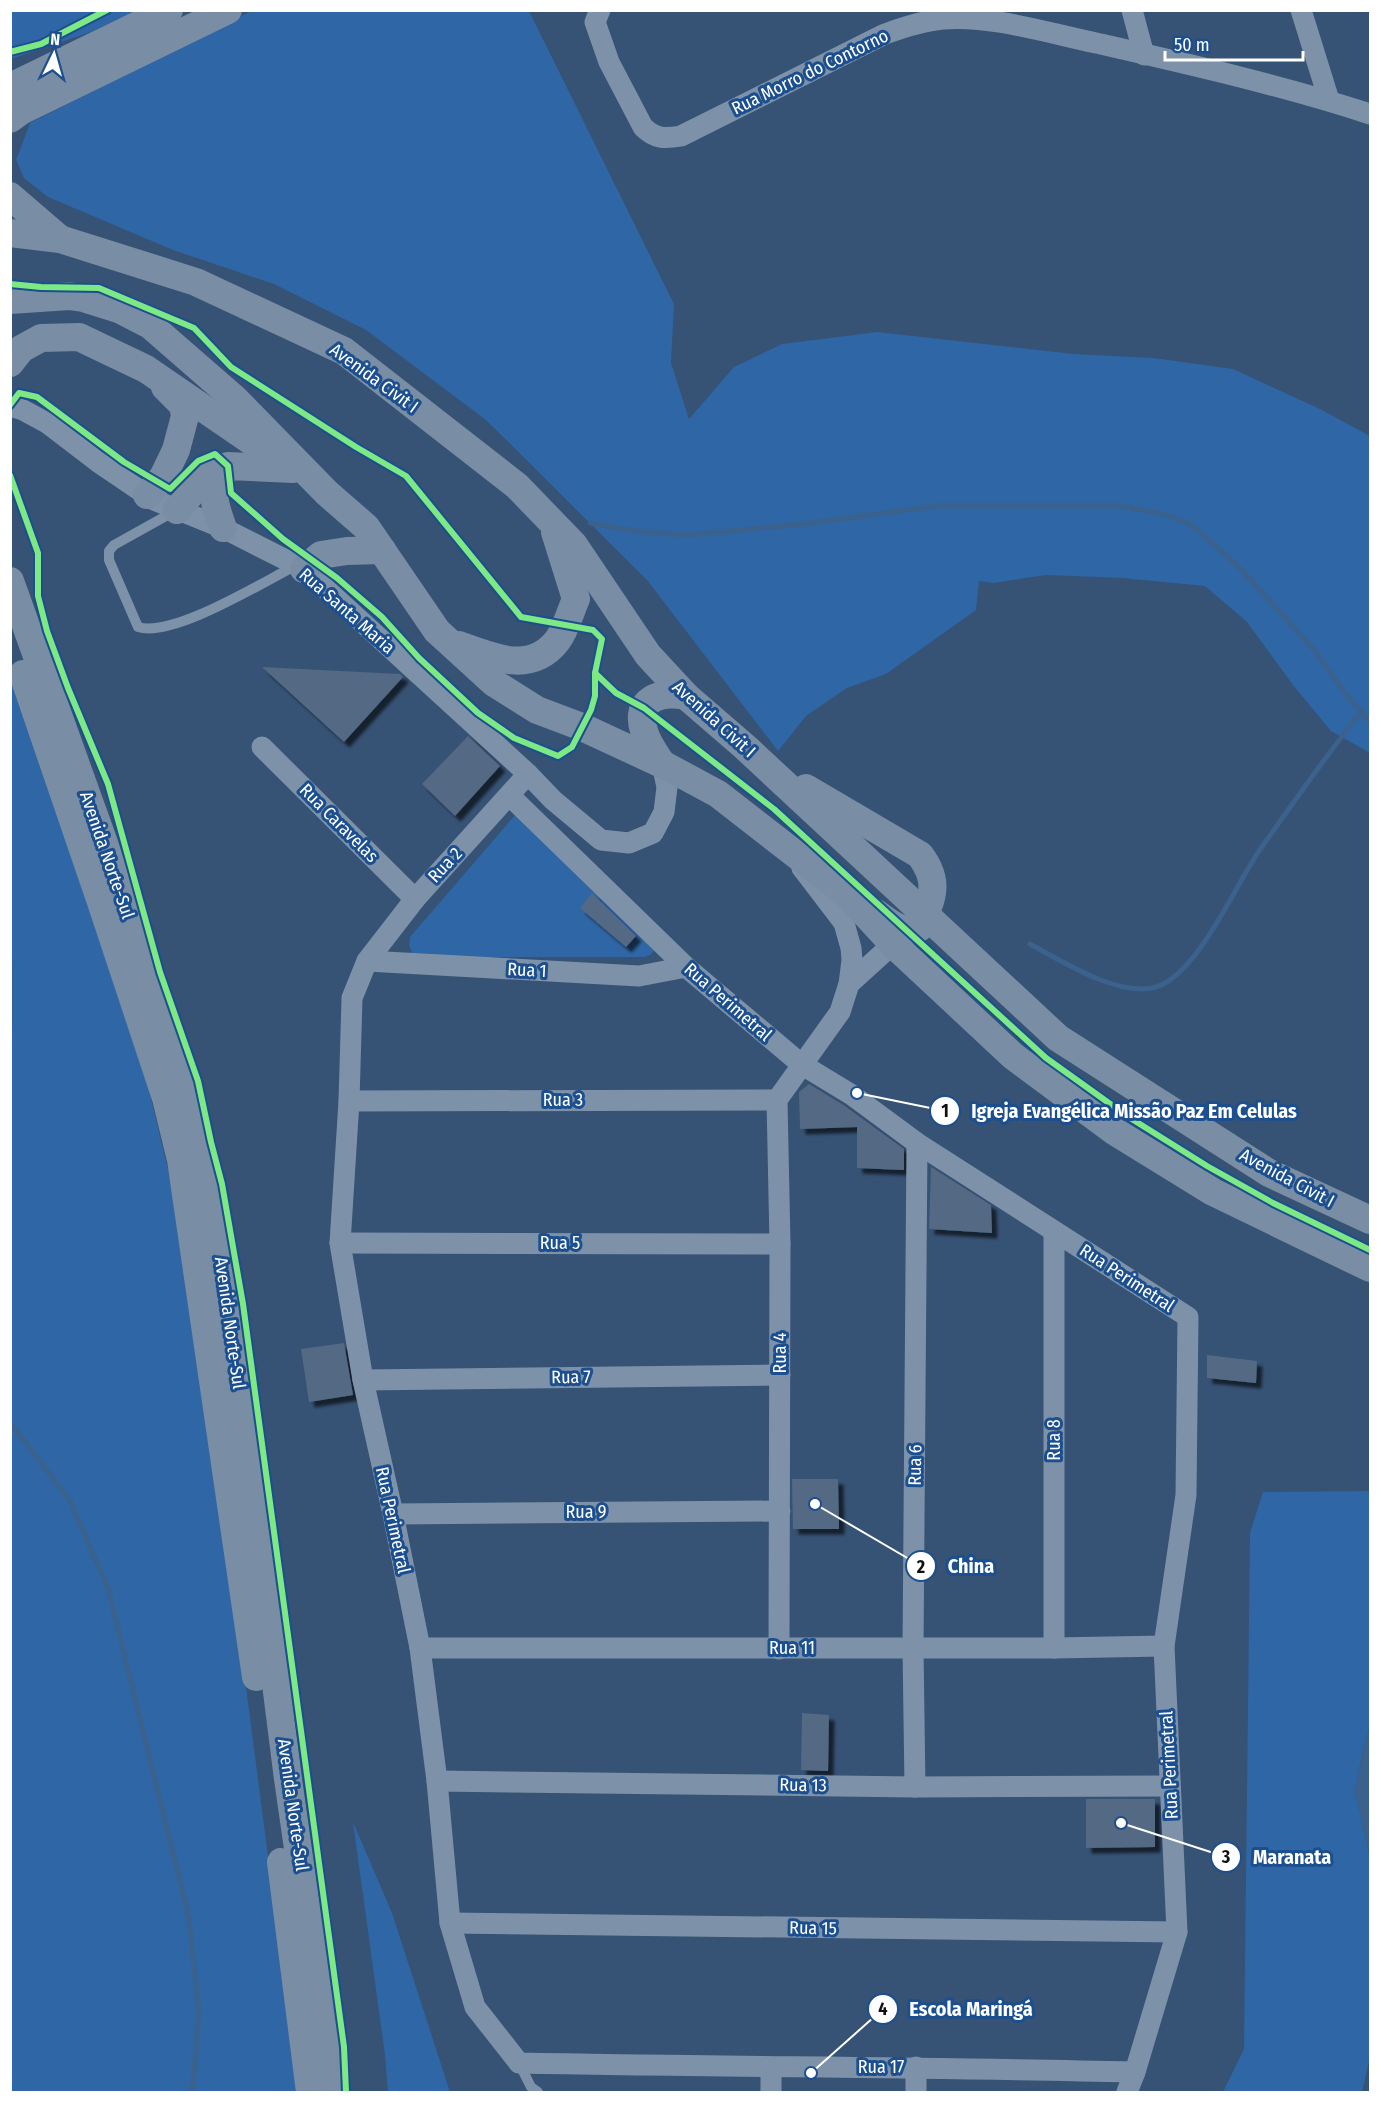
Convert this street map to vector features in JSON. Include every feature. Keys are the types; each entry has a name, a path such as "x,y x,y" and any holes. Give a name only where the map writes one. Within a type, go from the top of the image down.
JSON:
{"main road":[{"path":"14,84 169,10"},
{"path":"10,119 21,111 228,10"},
{"path":"10,196 60,239"},
{"path":"10,234 60,239"},
{"name":"Avenida Civit I","path":"60,239 196,282 344,351 517,486 574,544 648,655 686,696 745,747 1058,1038 1269,1173 1371,1220"},
{"path":"10,300 58,296 84,298 121,310 150,325 235,399 327,493 366,527 437,631 494,683 537,710 582,727 662,764 718,794 848,895 895,926 907,931 919,928 931,900 933,883 931,869 920,855 807,788 745,747"},
{"path":"10,363 21,349 41,338 79,337 146,369 327,493"},
{"path":"146,369 183,405 185,416 176,450 163,477 147,495"},
{"path":"177,510 207,475 228,466 293,469"},
{"path":"223,528 215,506 215,486 228,466"},
{"path":"449,642 506,661 538,659 558,640 576,599 552,522"},
{"path":"299,567 321,555 347,551 382,550"},
{"name":"Avenida Norte-Sul","path":"10,581 104,843 149,982 177,1057 195,1119 224,1273 288,1779 333,2092"},
{"name":"Avenida Norte-Sul","path":"10,638 166,1098 181,1160 270,1774 310,2092"},
{"path":"662,764 643,729 644,708 651,699 661,694 686,696"},
{"path":"848,895 893,944 1014,1056 1114,1131 1213,1192 1371,1268"}],"street":[{"name":"Rua Morro do Contorno","path":"600,10 596,22 609,62 643,127 651,134 669,138 681,136 885,34 924,22 943,19 1005,24 1329,100 1371,114"},
{"path":"1132,10 1144,55"},
{"path":"1301,10 1329,100"},
{"name":"Rua Santa Maria","path":"10,406 47,423 147,495 177,510 223,528 299,567 554,800 601,840 629,843 653,833 664,812 667,787 662,764"},
{"name":"Rua Caravelas","path":"262,747 415,899"},
{"name":"Rua 2","path":"367,961 415,899 528,774"},
{"name":"Rua Perimetral","path":"510,796 686,966 801,1064 852,1095 918,1143 1188,1317 1186,1495 1164,1646 1176,1932 1135,2072 1126,2092"},
{"path":"777,1100 840,1012 849,984 851,948 844,923 783,843"},
{"path":"849,984 893,944"},
{"name":"Rua Perimetral","path":"367,961 352,998 349,1101 340,1243 363,1380 420,1648 437,1781 450,1923 475,2007 519,2063"},
{"name":"Rua 1","path":"367,961 639,976 686,966"},
{"name":"Rua 3","path":"349,1101 777,1100"},
{"name":"Rua 4","path":"777,1100 780,1244 779,1648"},
{"name":"Rua 6","path":"915,1787 913,1648 918,1143"},
{"name":"Rua 8","path":"1054,1231 1054,1648"},
{"name":"Rua 5","path":"340,1243 780,1244"},
{"name":"Rua 7","path":"363,1380 780,1375"},
{"name":"Rua 9","path":"393,1514 780,1511"},
{"name":"Rua 11","path":"420,1648 1164,1646"},
{"name":"Rua 13","path":"437,1781 915,1787 1169,1786"},
{"name":"Rua 15","path":"450,1923 1176,1932"},
{"name":"Rua 17","path":"519,2063 771,2068 916,2067 1135,2072"},
{"path":"916,2067 916,2092"},
{"path":"771,2068 771,2092"}],"lane":[{"path":"177,510 114,545 109,551 109,560 138,627 148,630 189,620 299,567"},
{"path":"519,2063 531,2087 538,2092"}],"shaded area":[{"path":"10,11 136,11 88,33 11,59"},
{"path":"251,11 529,11 674,304 671,363 689,419 734,367 782,344 877,332 1074,354 1154,358 1233,369 1320,409 1370,436 1370,753 1331,731 1293,685 1247,622 1205,586 1122,578 1046,575 993,583 979,581 976,610 886,674 847,688 806,716 778,751 647,580 486,420 366,330 274,284 173,250 48,197 24,178 16,160 30,123"},
{"path":"10,667 88,889 140,1051 184,1238 289,2017 303,2092 11,2092"},
{"path":"516,814 658,947 645,957 423,957 413,954 409,946 410,937"},
{"path":"1370,1491 1370,1727 1355,1791 1370,1857 1370,2057 1362,2092 1223,2092 1244,2049 1250,1533 1263,1492"},
{"path":"1370,1727 1370,1857 1355,1791"},
{"path":"353,1822 392,1913 450,2092 388,2092"}],"building":[{"path":"262,667 400,674 403,677 344,742"},
{"path":"468,736 500,766 455,816 422,784"},
{"path":"592,893 636,936 626,947 580,908"},
{"path":"809,1084 845,1106 904,1149 904,1170 857,1168 857,1127 800,1129 799,1092"},
{"path":"931,1167 991,1205 992,1233 929,1229"},
{"path":"344,1343 353,1395 309,1402 301,1349"},
{"path":"1207,1355 1257,1361 1256,1383 1207,1378"},
{"path":"792,1479 838,1479 839,1529 793,1529"},
{"path":"802,1713 829,1715 828,1771 801,1770"},
{"path":"1086,1799 1155,1799 1155,1847 1086,1848"}],"waterway":[{"path":"590,523 635,531 689,535 803,524 936,506 1121,506 1163,514 1188,523 1241,569 1315,651 1347,696 1370,721"},
{"path":"1030,944 1108,983 1141,989 1156,987 1171,979 1186,966 1200,948 1259,851 1361,712"},
{"path":"10,964 10,1025"},
{"path":"10,1425 70,1501 108,1588 189,1918 199,2014 192,2092"}],"cycle path":[{"path":"10,52 41,44 107,10"},
{"path":"10,284 99,288 194,328 231,367 356,447 406,476 521,617 593,630 602,639 595,673 595,696 591,710 572,747 558,756 514,738 478,713 419,658 382,617 337,578 283,539 231,493 228,466 215,454 198,461 170,489 124,462 37,397 19,393 10,405"},
{"path":"10,475 38,553 38,596 47,631 108,784 160,972 198,1081 222,1184 243,1304 344,2047 346,2092"},
{"path":"595,673 616,693 644,708 774,809 1046,1058 1127,1116 1207,1166 1273,1203 1370,1250"}],"place":[{"name":"Igreja Evangélica Missão Paz Em Celulas","path":"857,1093"},
{"name":"China","path":"815,1504"},
{"name":"Maranata","path":"1121,1823"},
{"name":"Escola Maringá","path":"811,2073"}]}
